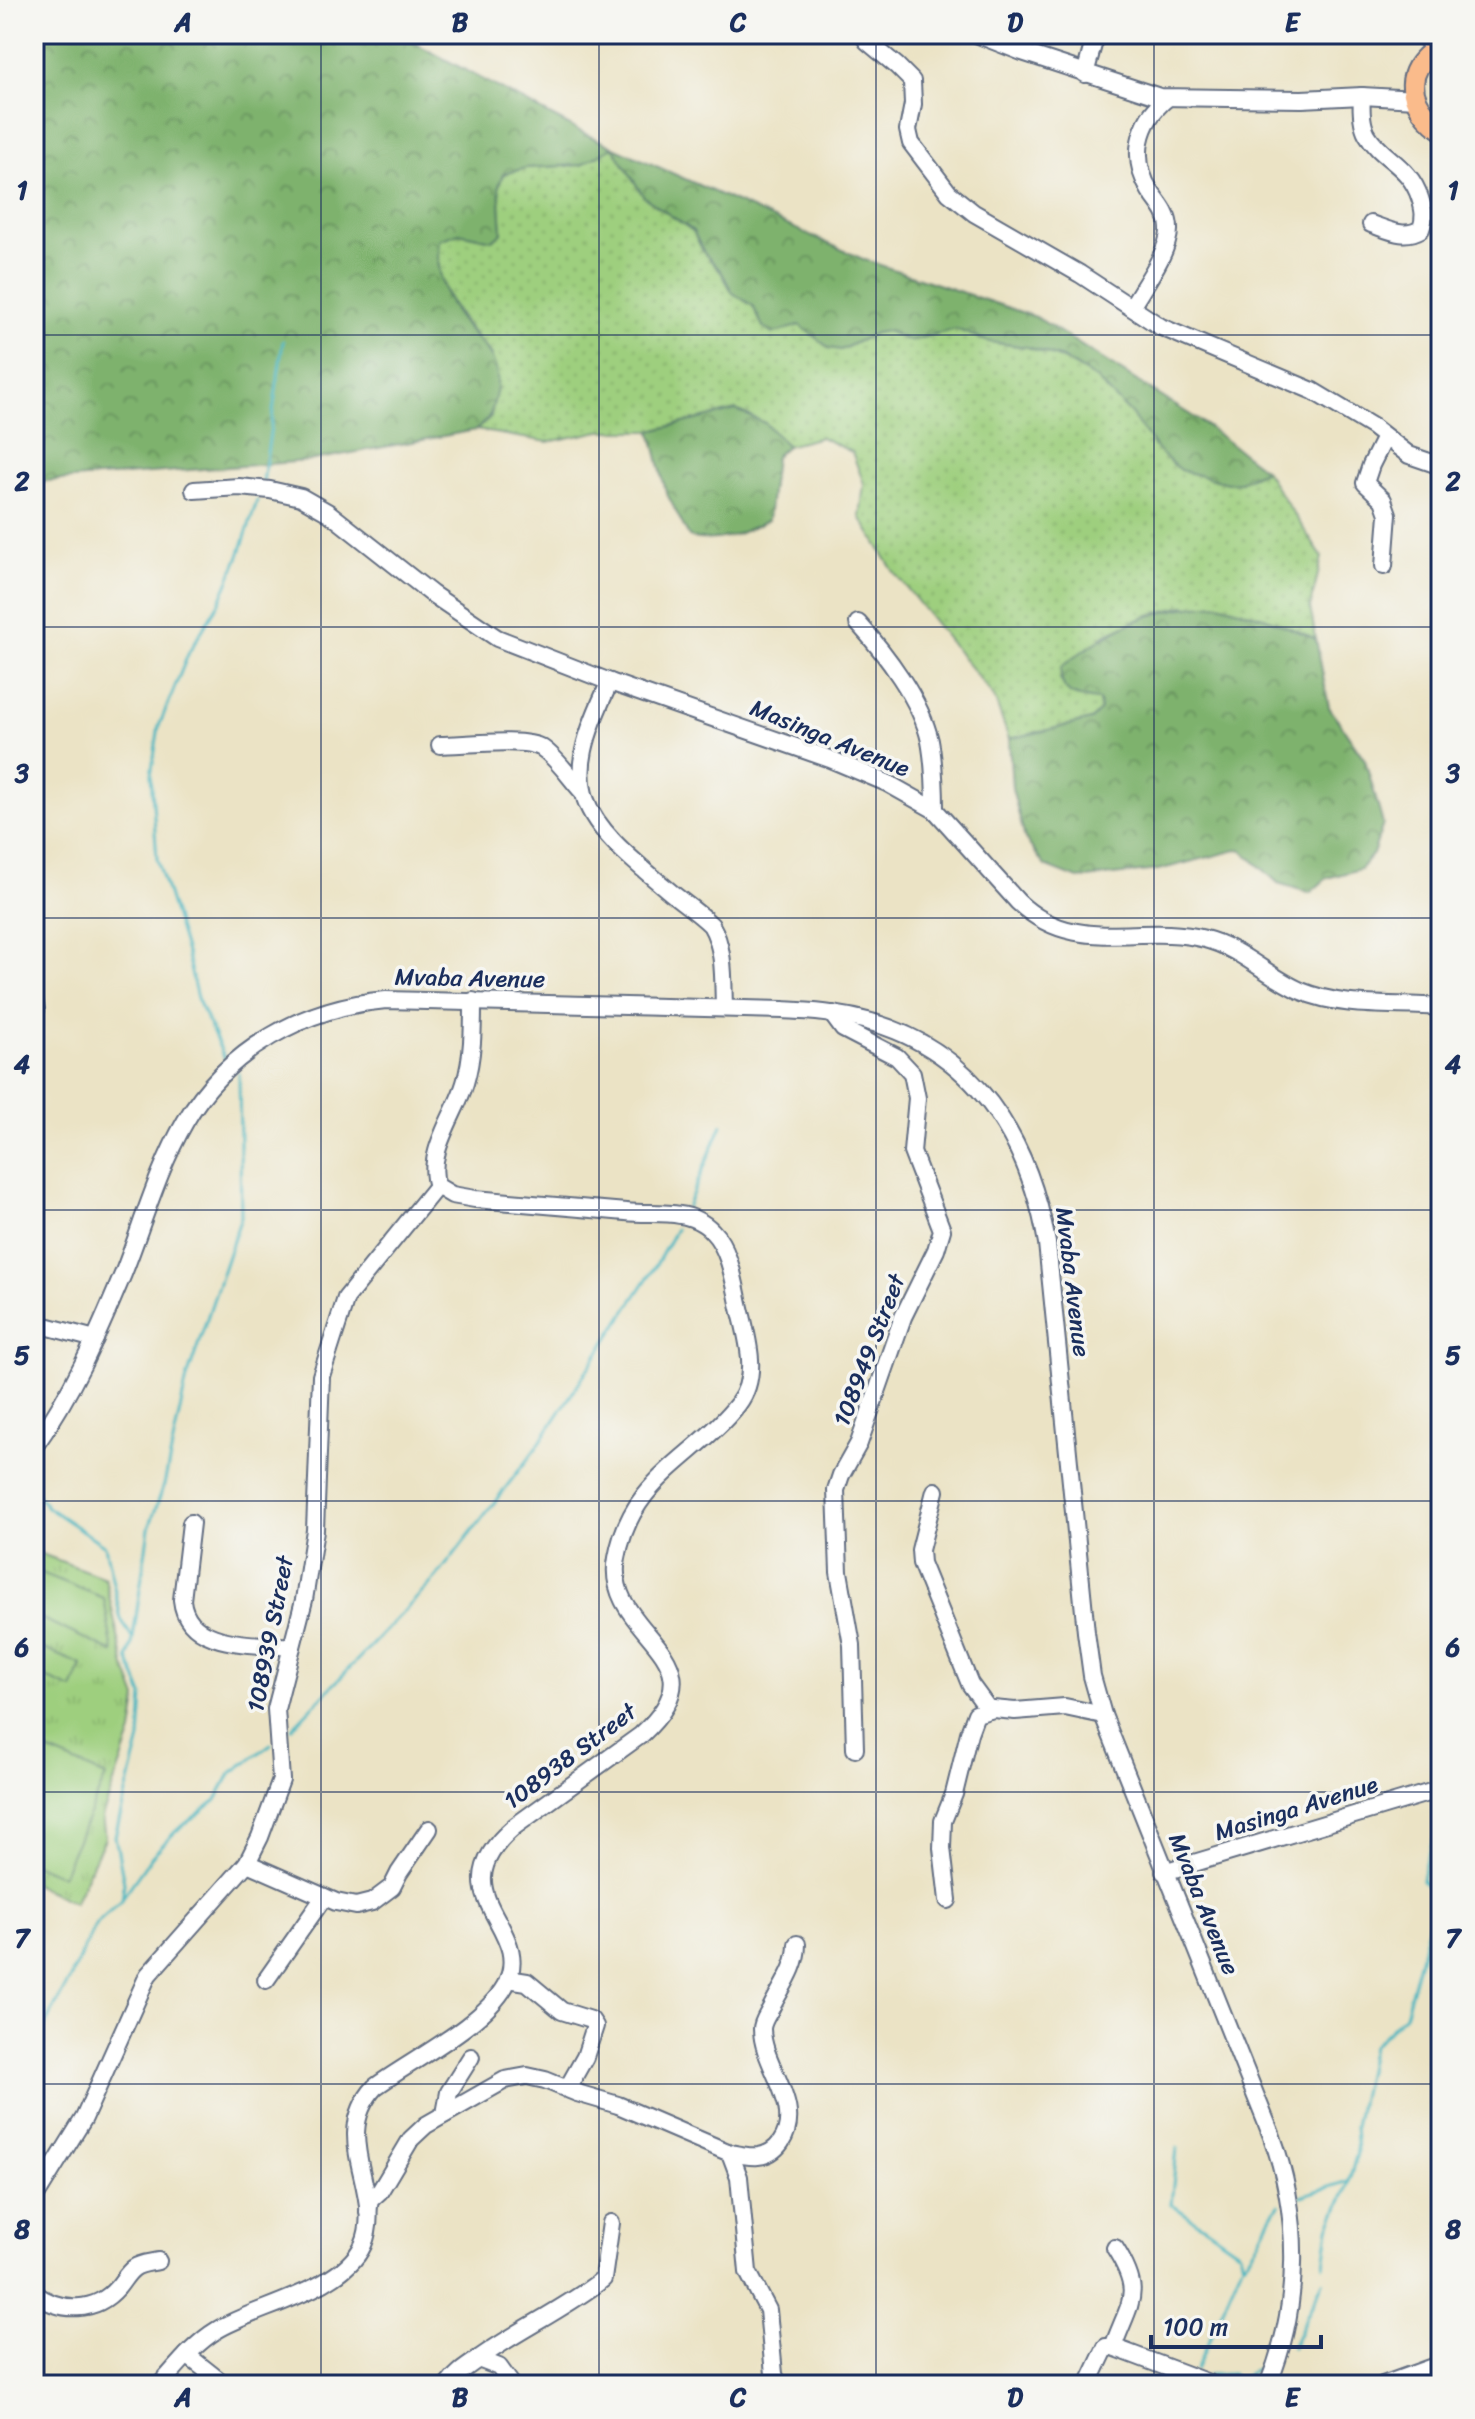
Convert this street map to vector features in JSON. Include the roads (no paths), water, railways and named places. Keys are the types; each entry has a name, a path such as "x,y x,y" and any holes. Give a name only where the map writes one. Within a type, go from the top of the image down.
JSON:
{"main road":[{"path":"1433,42 1418,67 1416,99 1424,116 1441,129"}],"street":[{"path":"863,34 912,81 913,104 908,130 911,143 949,193 974,213 1132,306 1161,327 1313,391 1409,455 1441,466"},
{"path":"976,34 1085,74 1167,98 1362,96 1416,99"},
{"path":"1085,74 1096,34"},
{"path":"1362,96 1361,111 1366,133 1403,168 1415,185 1424,213 1421,229 1413,234 1404,235 1371,224"},
{"path":"1132,306 1170,230 1163,208 1149,189 1139,167 1143,129 1150,115 1167,98"},
{"path":"1384,566 1388,514 1383,500 1365,483 1385,437"},
{"name":"Masinga Avenue","path":"194,490 239,487 301,497 329,513 432,594 497,638 610,682 830,759 887,783 935,810 1025,909 1055,926 1101,936 1156,934 1204,939 1253,962 1305,993 1346,1002 1441,1007"},
{"path":"858,623 882,651 921,713 935,774 935,810"},
{"path":"610,682 586,736 580,773 588,808 602,830 711,925 720,949 724,1008"},
{"path":"440,745 534,745 547,752 583,792"},
{"name":"Mvaba Avenue","path":"34,1447 63,1402 95,1339 173,1144 197,1104 241,1058 274,1034 344,1005 386,1000 724,1008 832,1014 879,1025 903,1035 952,1065 994,1105 1018,1144 1041,1207 1092,1676 1103,1715 1164,1872 1271,2134 1287,2190 1293,2235 1293,2283 1283,2339 1268,2385"},
{"path":"437,1186 434,1171 436,1155 466,1082 473,1001"},
{"name":"108949 Street","path":"832,1014 843,1029 897,1057 912,1073 917,1098 912,1152 942,1233 903,1317 859,1443 836,1490 839,1572 852,1645 855,1749"},
{"name":"108939 Street","path":"34,2199 84,2118 148,1975 247,1863 260,1837 281,1780 276,1709 304,1600 315,1530 319,1387 342,1307 357,1282 437,1186"},
{"name":"108938 Street","path":"437,1186 452,1195 475,1199 682,1215 705,1225 721,1242 744,1324 751,1365 749,1382 737,1405 710,1434 667,1469 636,1508 617,1557 615,1573 624,1604 656,1644 673,1676 670,1701 641,1735 500,1839 485,1864 484,1894 509,1947 508,1979"},
{"path":"34,1323 95,1339"},
{"path":"935,1491 920,1550 921,1563 970,1684 989,1710"},
{"path":"191,1523 182,1600 183,1611 190,1625 201,1633 226,1640 292,1647"},
{"path":"948,1900 942,1848 943,1821 954,1794 976,1714 989,1710 1065,1707 1103,1715"},
{"name":"Masinga Avenue","path":"1164,1872 1441,1789"},
{"path":"247,1863 324,1897 356,1906 383,1896 392,1887 429,1829"},
{"path":"266,1980 324,1897"},
{"path":"160,2385 201,2341 229,2324 313,2288 348,2264 362,2245 370,2200 380,2191 411,2139 426,2125 484,2090 517,2077 537,2078 618,2105 730,2153 759,2157 775,2150 785,2135 787,2105 762,2027 797,1957 797,1944"},
{"path":"368,2214 354,2134 363,2102 375,2087 494,2001 508,1979 527,1982 562,2011 591,2020 595,2026 585,2057 567,2089"},
{"path":"445,2114 449,2092 471,2057"},
{"path":"730,2153 740,2187 748,2272 768,2310 774,2374 778,2385"},
{"path":"448,2385 464,2368 496,2345 581,2296 603,2279 611,2223"},
{"path":"1113,2347 1133,2293 1130,2272 1115,2248"},
{"path":"34,2293 60,2306 91,2306 107,2297 139,2265 158,2261"},
{"path":"1088,2385 1106,2347 1200,2379"},
{"path":"187,2355 225,2385"},
{"path":"478,2359 499,2367 512,2385"},
{"path":"1383,2385 1441,2364"}],"waterway":[{"path":"263,482 283,341"},
{"path":"225,1059 197,998 157,859 151,775 159,726 189,652 220,601 257,501"},
{"path":"133,1638 149,1528 164,1485 187,1378 241,1217 239,1073"},
{"path":"687,1207 722,1125"},
{"path":"292,1728 436,1578 537,1447 656,1265 676,1229"},
{"path":"34,1491 47,1507 105,1546 121,1619 133,1640 128,1658 143,1695 140,1739 115,1836 124,1883 122,1900 96,1923 47,2021 34,2055"},
{"path":"123,1897 152,1856 175,1832 216,1800 230,1774 271,1744"},
{"path":"1324,2265 1329,2228 1346,2191 1357,2153 1355,2126 1372,2046 1405,2015 1436,1899 1422,1880 1426,1859 1441,1821"},
{"path":"1177,2148 1171,2204 1240,2252 1243,2262 1196,2370"},
{"path":"1301,2196 1349,2181"},
{"path":"1244,2262 1279,2205"},
{"path":"1292,2348 1323,2281"},
{"path":"1208,2375 1232,2374 1238,2380 1261,2366"}]}
